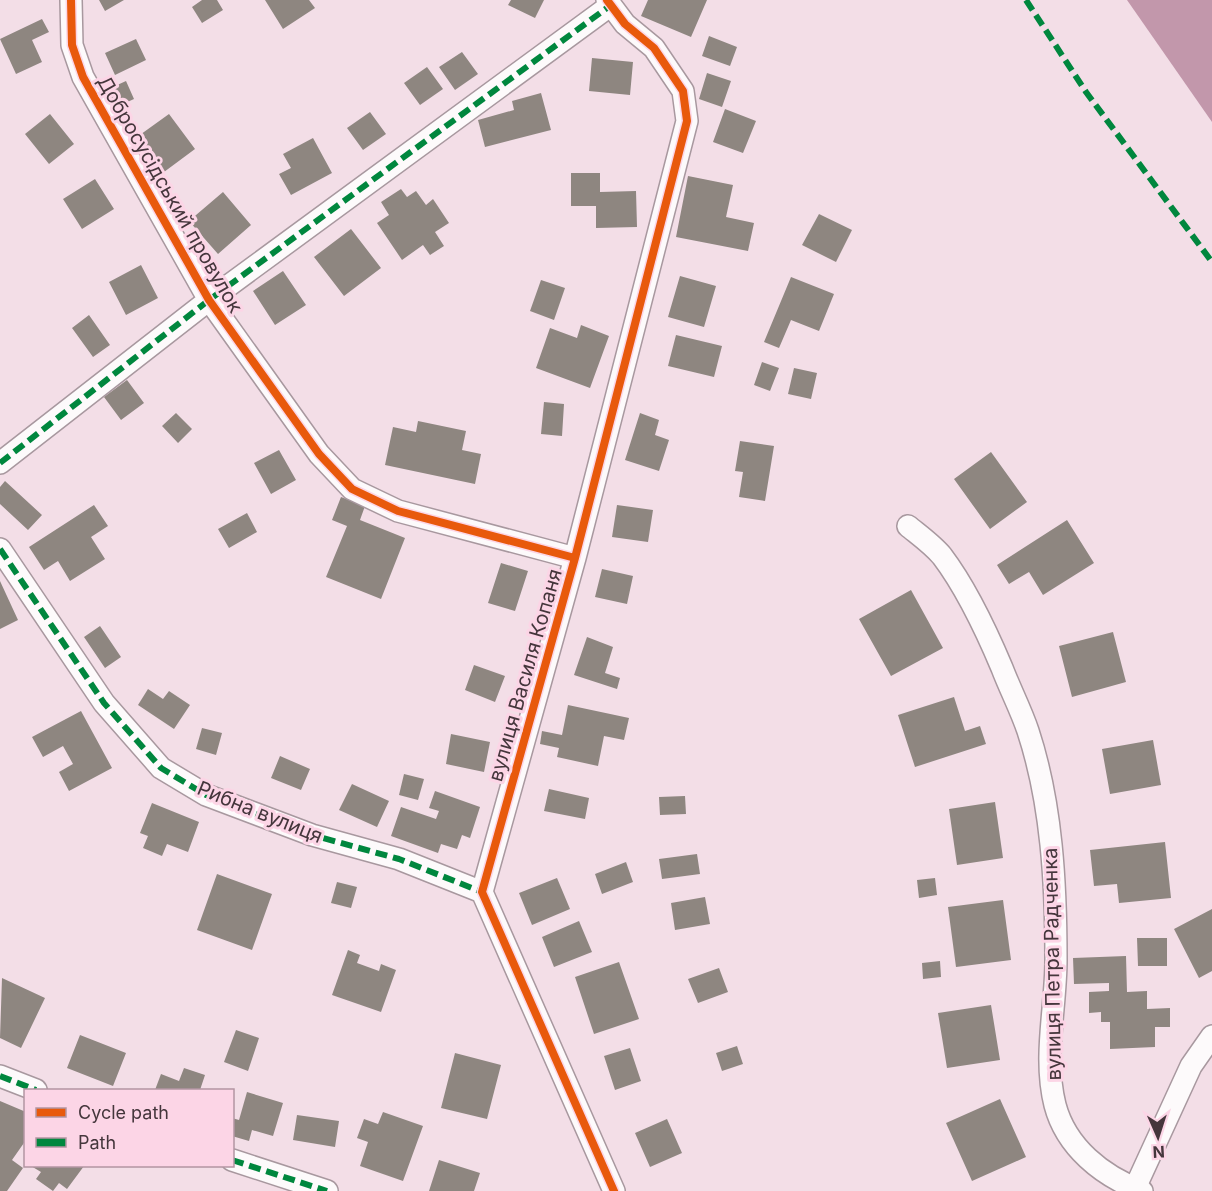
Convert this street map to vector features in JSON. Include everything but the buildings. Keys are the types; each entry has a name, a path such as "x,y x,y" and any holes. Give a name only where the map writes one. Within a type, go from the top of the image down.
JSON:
{"street":[{"name":"Добросусідський провулок","path":"71,0 72,45 83,77 208,300 319,454 352,489 398,511 575,558"},
{"path":"0,464 208,300 609,3"},
{"name":"вулиця Василя Копаня","path":"482,892 575,558 687,122 683,91 654,48 624,24 609,3"},
{"name":"вулиця Петра Радченка","path":"908,526 941,555 973,606 1028,730 1046,808 1052,871 1056,961 1049,1042 1055,1104 1066,1134 1086,1159 1138,1190 1191,1066 1212,1036"},
{"name":"Рибна вулиця","path":"0,549 104,703 161,768 206,795 312,835 399,859 482,892"},
{"path":"482,892 614,1191"},
{"path":"0,1076 33,1089"},
{"path":"234,1161 327,1191"}],"shaded area":[{"path":"1127,0 1212,0 1212,122"}],"marked path":[{"path":"1026,0 1086,92 1212,262"},
{"path":"0,463 209,300 611,5"},
{"path":"0,549 104,703 161,768 206,795 312,835 399,859 482,892"},
{"path":"0,1076 33,1089"},
{"path":"234,1161 327,1191"}],"cycle path":[{"path":"71,0 72,45 83,77 209,300 319,454 352,489 398,511 575,558"},
{"path":"607,0 625,24 654,48 683,91 687,121 575,558 482,892 614,1191"}]}
